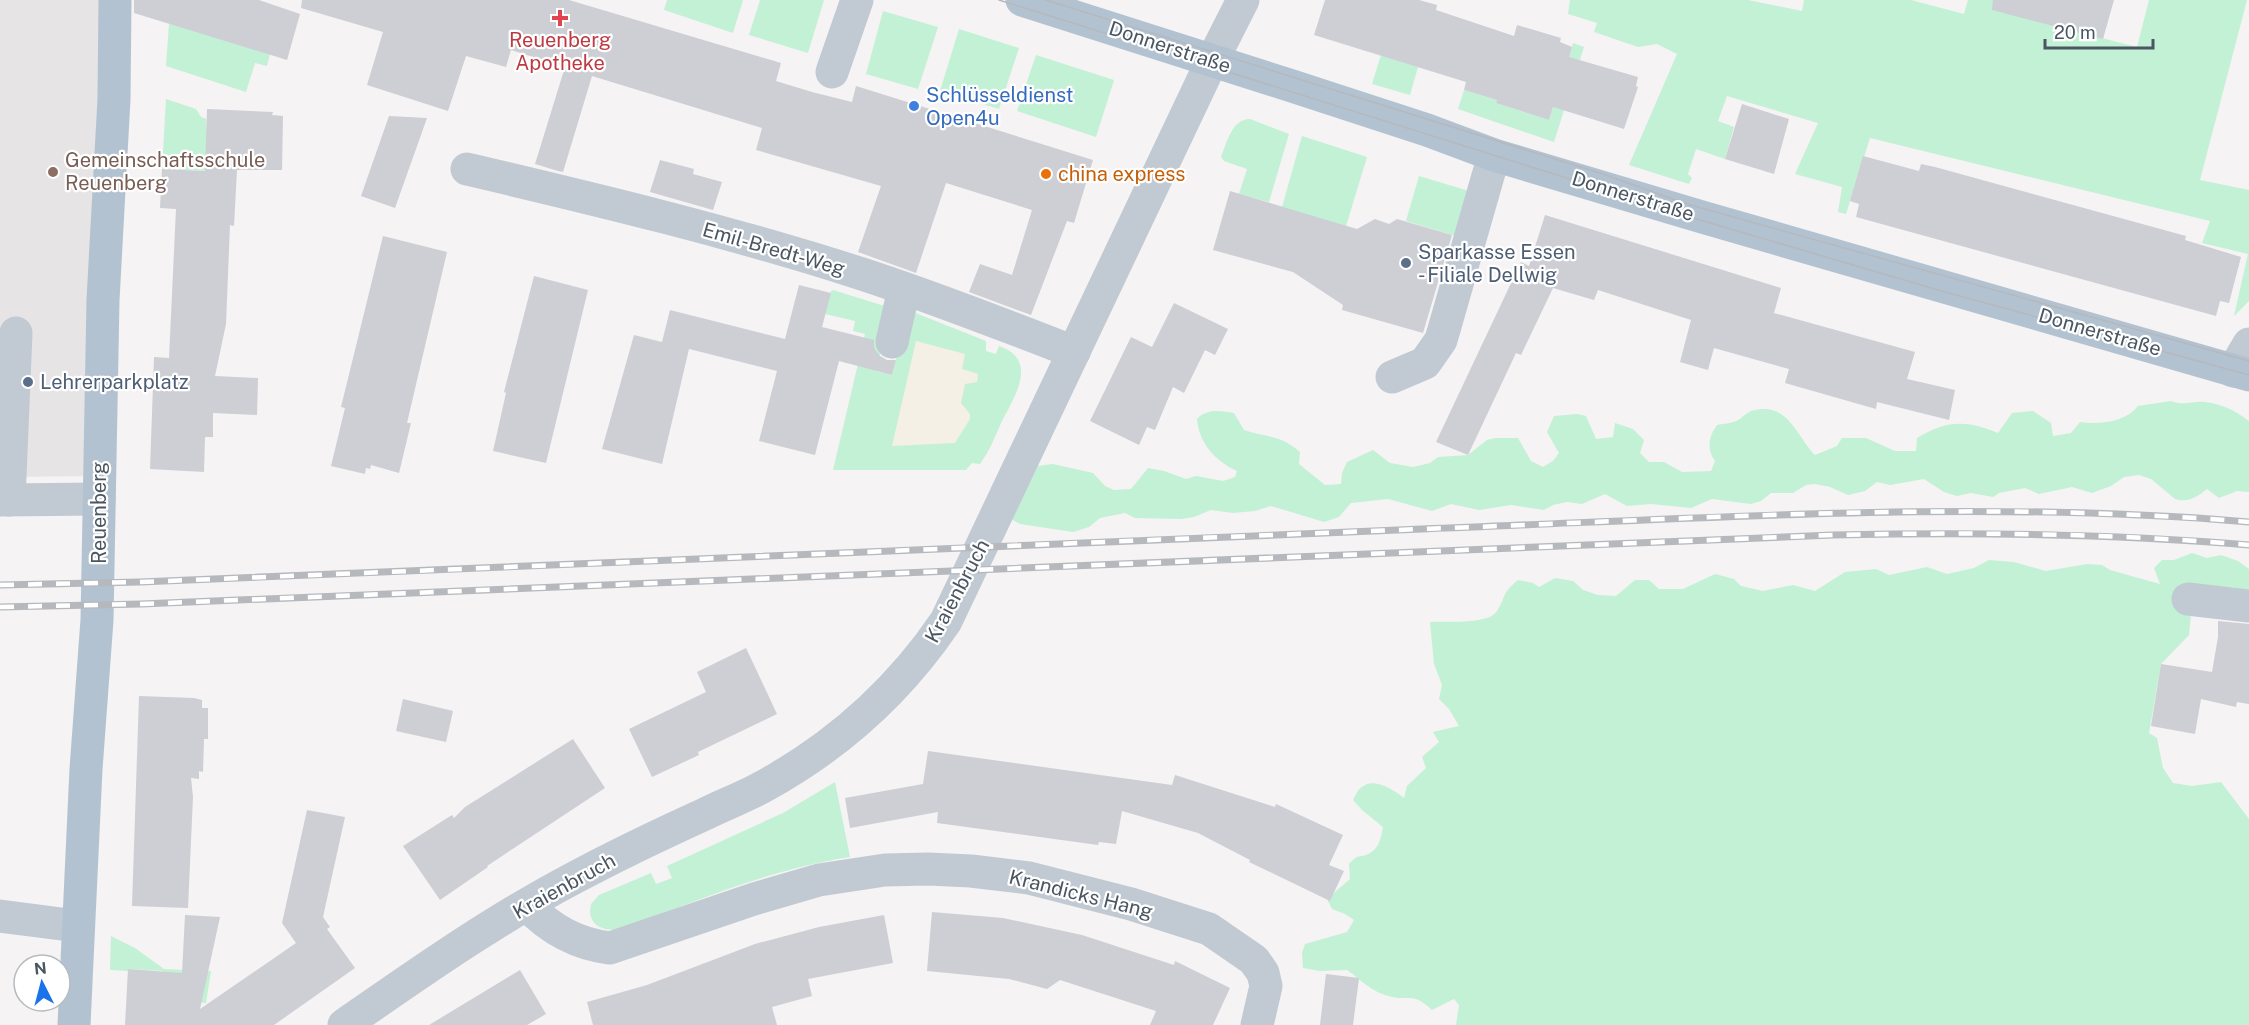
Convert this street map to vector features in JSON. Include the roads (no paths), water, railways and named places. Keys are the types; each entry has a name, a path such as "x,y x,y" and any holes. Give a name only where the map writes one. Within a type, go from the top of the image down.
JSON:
{"main road":[{"name":"Reuenberg","path":"74,1025 77,926 97,620 103,300 114,99 115,0"},
{"name":"Donnerstraße","path":"1022,0 1427,130 1494,155 1702,217 2244,363"}],"street":[{"path":"832,72 857,0"},
{"name":"Kraienbruch","path":"344,1025 402,985 572,879 641,843 765,786 803,763 869,712 925,652 946,621 1212,60 1243,0"},
{"path":"1392,377 1425,363 1441,340 1494,155"},
{"name":"Emil-Bredt-Weg","path":"467,169 551,188 733,236 862,274 1074,352"},
{"path":"892,342 904,290"},
{"path":"16,333 4,500 99,499"},
{"path":"2187,599 2249,606"},
{"name":"Krandicks Hang","path":"527,905 545,923 565,935 581,942 610,948 794,886 858,873 928,869 971,871 1029,878 1131,904 1209,929 1254,960 1263,973 1266,986 1257,1025"},
{"path":"0,916 77,926"}],"tram line":[{"path":"999,0 1707,222 1945,292 2249,375"},
{"path":"1046,0 1600,173 1687,204 2249,361"}],"railway":[{"path":"0,585 140,582 1836,513 2043,512 2146,515 2249,522"},
{"path":"0,607 141,604 1833,535 2041,534 2249,545"}],"place":[{"name":"Reuenberg Apotheke","path":"560,18"},
{"name":"Schlüsseldienst Open4u","path":"914,106"},
{"name":"Gemeinschaftsschule Reuenberg","path":"53,172"},
{"name":"china express","path":"1046,174"},
{"name":"Sparkasse Essen - Filiale Dellwig","path":"1406,263"},
{"name":"Lehrerparkplatz","path":"28,382"}]}
